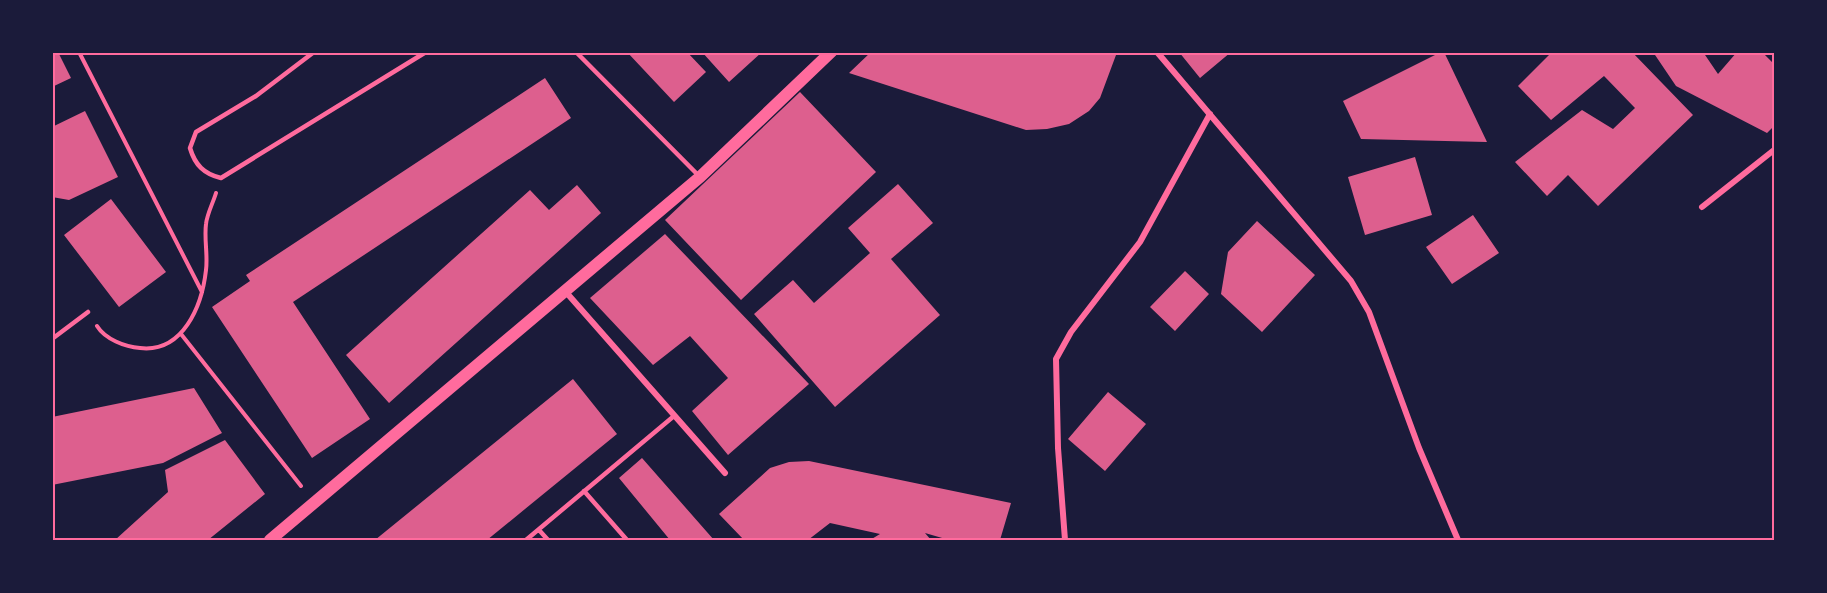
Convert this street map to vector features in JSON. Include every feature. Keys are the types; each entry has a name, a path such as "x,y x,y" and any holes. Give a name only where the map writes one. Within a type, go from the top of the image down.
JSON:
{"main road":[{"path":"270,540 700,177 831,52"}],"street":[{"path":"1157,52 1351,281 1369,312 1419,448 1458,540"},
{"path":"1065,540 1058,448 1056,359 1071,332 1140,242 1210,114"},
{"path":"1702,207 1774,150"},
{"path":"565,290 725,473"}],"lane":[{"path":"314,52 256,96 196,132 190,148 192,157 208,175 221,178 426,52"},
{"path":"576,52 700,177"},
{"path":"52,339 88,312"},
{"path":"526,540 674,416"},
{"path":"584,491 627,540"},
{"path":"538,530 548,540"}],"path":[{"path":"78,52 202,293"},
{"path":"88,312 99,330 131,347 160,348 167,346 181,334 195,311 202,293 207,268 206,224 221,178"},
{"path":"181,334 315,503"}],"building":[{"path":"52,52 58,52 71,78 52,87"},
{"path":"627,52 687,52 706,72 674,102"},
{"path":"702,52 762,52 729,82"},
{"path":"871,52 1113,52 1116,55 1100,98 1089,111 1069,124 1047,129 1026,130 849,73"},
{"path":"1179,52 1231,52 1200,78"},
{"path":"1444,52 1487,142 1361,139 1343,101"},
{"path":"1552,52 1632,52 1693,115 1598,206 1568,175 1547,196 1515,162 1582,110 1613,129 1635,108 1604,76 1551,120 1518,86"},
{"path":"1653,52 1703,52 1718,74 1737,52 1762,52 1774,64 1774,126 1767,133 1676,86"},
{"path":"545,78 571,118 293,302 370,419 312,458 212,307 250,281 246,275"},
{"path":"800,92 876,172 741,300 665,220"},
{"path":"85,111 118,177 69,200 52,197 52,127"},
{"path":"1415,157 1432,215 1365,235 1348,177"},
{"path":"898,184 933,223 891,259 940,315 835,407 754,314 793,280 814,303 870,253 848,228"},
{"path":"577,185 601,213 389,403 346,355 530,190 549,210"},
{"path":"111,199 166,272 119,307 64,235"},
{"path":"1473,215 1499,253 1452,284 1426,247"},
{"path":"1257,221 1315,275 1262,332 1221,294 1228,252"},
{"path":"665,234 809,384 728,455 692,411 728,378 690,336 653,365 590,298"},
{"path":"1185,271 1209,294 1175,331 1150,307"},
{"path":"573,379 617,434 487,540 375,540"},
{"path":"194,388 222,433 163,463 52,485 52,417"},
{"path":"1108,392 1146,424 1105,471 1068,439"},
{"path":"225,440 265,494 208,540 115,540 168,492 165,470"},
{"path":"642,458 714,540 670,540 619,478"},
{"path":"809,461 1011,503 1000,540 949,540 925,533 931,540 870,540 880,534 830,523 808,540 744,540 719,514 770,468 789,462"}]}
